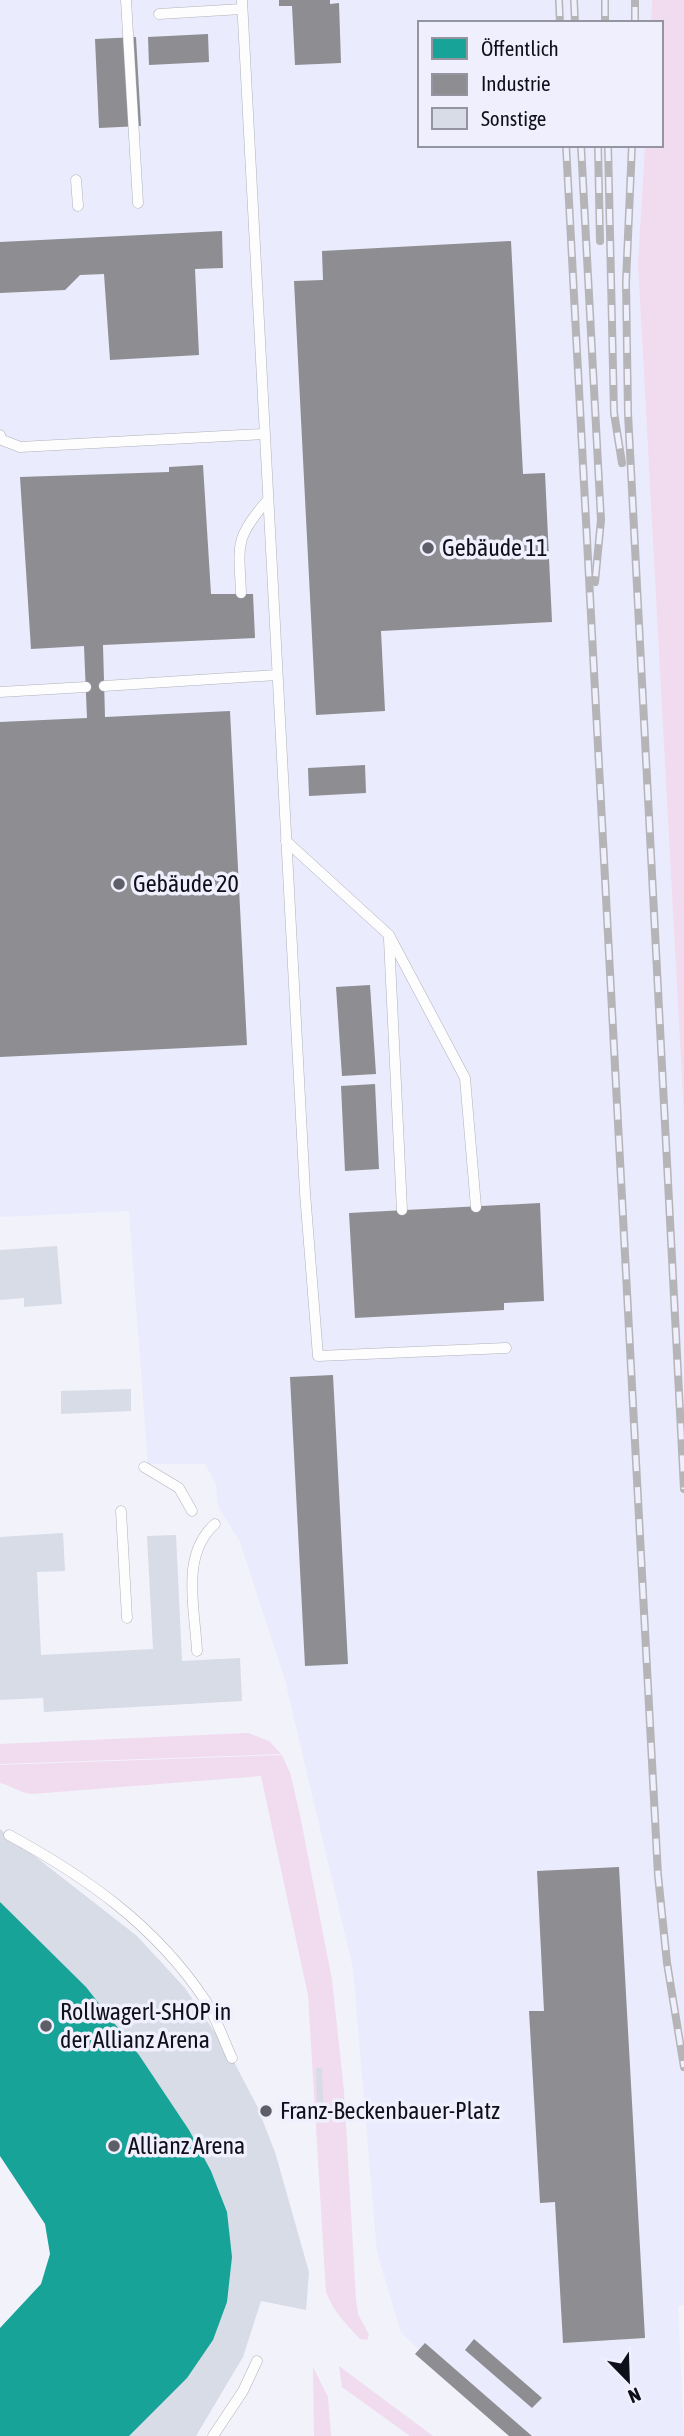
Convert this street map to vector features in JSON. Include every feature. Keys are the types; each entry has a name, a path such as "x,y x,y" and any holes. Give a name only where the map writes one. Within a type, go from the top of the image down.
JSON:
{"lane":[{"path":"126,0 138,203"},
{"path":"159,14 242,5 305,1193 318,1356 506,1348"},
{"path":"76,180 78,206"},
{"path":"0,435 2,440 20,447 263,434"},
{"path":"242,593 239,552 243,528 267,502"},
{"path":"104,686 277,675"},
{"path":"0,692 86,687"},
{"path":"286,841 389,935 465,1078 476,1207"},
{"path":"389,935 402,1210"},
{"path":"144,1468 179,1489 192,1511"},
{"path":"121,1511 127,1618"},
{"path":"197,1651 192,1559 198,1542 215,1524"},
{"path":"9,1835 62,1864 119,1904 181,1969 206,2001 232,2059"},
{"path":"213,2436 243,2391 257,2361"}],"shaded area":[{"path":"0,0 652,0 651,21 418,21 418,147 645,147 638,264 684,1117 684,2305 678,2306 684,2436 512,2436 401,2333 377,2252 353,1968 285,1680 240,1542 218,1506 216,1484 205,1464 148,1464 129,1211 0,1217"},
{"path":"652,0 684,0 684,1117 638,264 645,147 663,147 663,21 651,21"},
{"path":"248,1733 269,1741 281,1754 0,1764 0,1744"},
{"path":"282,1755 290,1773 300,1815 332,1980 344,2091 356,2300 358,2314 369,2335 367,2340 360,2339 345,2323 326,2292 308,1995 261,1776 32,1794 0,1783 0,1765"},
{"path":"339,2366 433,2436 410,2436 342,2387"},
{"path":"313,2367 328,2397 331,2436 314,2436"}],"building: Öffentlich":[{"name":"Allianz Arena","path":"0,1864 72,1930 137,2004 191,2082 216,2124 256,2212 262,2262 255,2310 240,2354 213,2395 172,2436 0,2436 0,2328 41,2284 50,2254 45,2224 0,2156"}],"building: Industrie":[{"path":"279,0 330,0 330,4 339,3 341,63 295,65 292,6 279,6"},
{"path":"208,34 209,62 149,65 148,37"},
{"path":"136,37 141,126 99,128 95,39"},
{"path":"222,231 223,268 195,269 199,355 110,360 104,274 80,275 65,290 0,293 0,242"},
{"name":"Gebäude 11","path":"511,241 523,474 545,473 552,622 381,631 385,711 316,715 294,281 323,280 322,251"},
{"name":"Gebäude 20","path":"203,465 211,594 253,594 255,638 103,645 105,717 230,711 247,1045 0,1057 0,722 87,718 84,646 31,649 20,477 169,472 169,467"},
{"path":"365,765 366,793 309,796 308,768"},
{"path":"370,985 376,1074 342,1076 336,987"},
{"path":"375,1084 379,1169 345,1171 341,1086"},
{"path":"540,1203 544,1301 504,1303 504,1310 355,1318 349,1213"},
{"path":"333,1375 348,1664 305,1666 290,1377"},
{"path":"619,1867 645,2338 563,2343 555,2202 540,2203 529,2011 544,2011 537,1871"},
{"path":"474,2339 542,2398 532,2408 465,2350"},
{"path":"425,2343 532,2436 509,2436 415,2354"}],"building: Sonstige":[{"path":"57,1246 62,1304 24,1307 24,1298 0,1300 0,1250"},
{"path":"131,1389 131,1411 61,1414 61,1391"},
{"path":"63,1533 65,1571 37,1572 41,1655 153,1649 147,1536 176,1535 182,1661 240,1658 242,1701 44,1712 43,1698 0,1700 0,1537"},
{"path":"0,1829 137,1936 185,1988 232,2058 257,2106 275,2152 309,2272 306,2310 261,2301 243,2357 196,2436 129,2436 187,2378 213,2340 227,2302 232,2257 227,2212 211,2171 189,2130 139,2055 86,1987 0,1902"},
{"path":"316,2068 322,2068 323,2102 317,2102"}],"railway":[{"path":"559,0 560,21"},
{"path":"574,0 575,21"},
{"path":"605,0 605,21"},
{"path":"635,0 635,21"},
{"path":"566,147 658,1875 667,1963 684,2067"},
{"path":"581,147 601,520 595,582"},
{"path":"598,147 600,241"},
{"path":"608,147 614,413 622,463"},
{"path":"632,147 626,282 628,413 684,1489"}],"place":[{"name":"Gebäude 11","path":"428,548"},
{"name":"Gebäude 20","path":"119,884"},
{"name":"Rollwagerl-SHOP in der Allianz Arena","path":"46,2026"},
{"name":"Franz-Beckenbauer-Platz","path":"266,2111"},
{"name":"Allianz Arena","path":"114,2146"}]}
